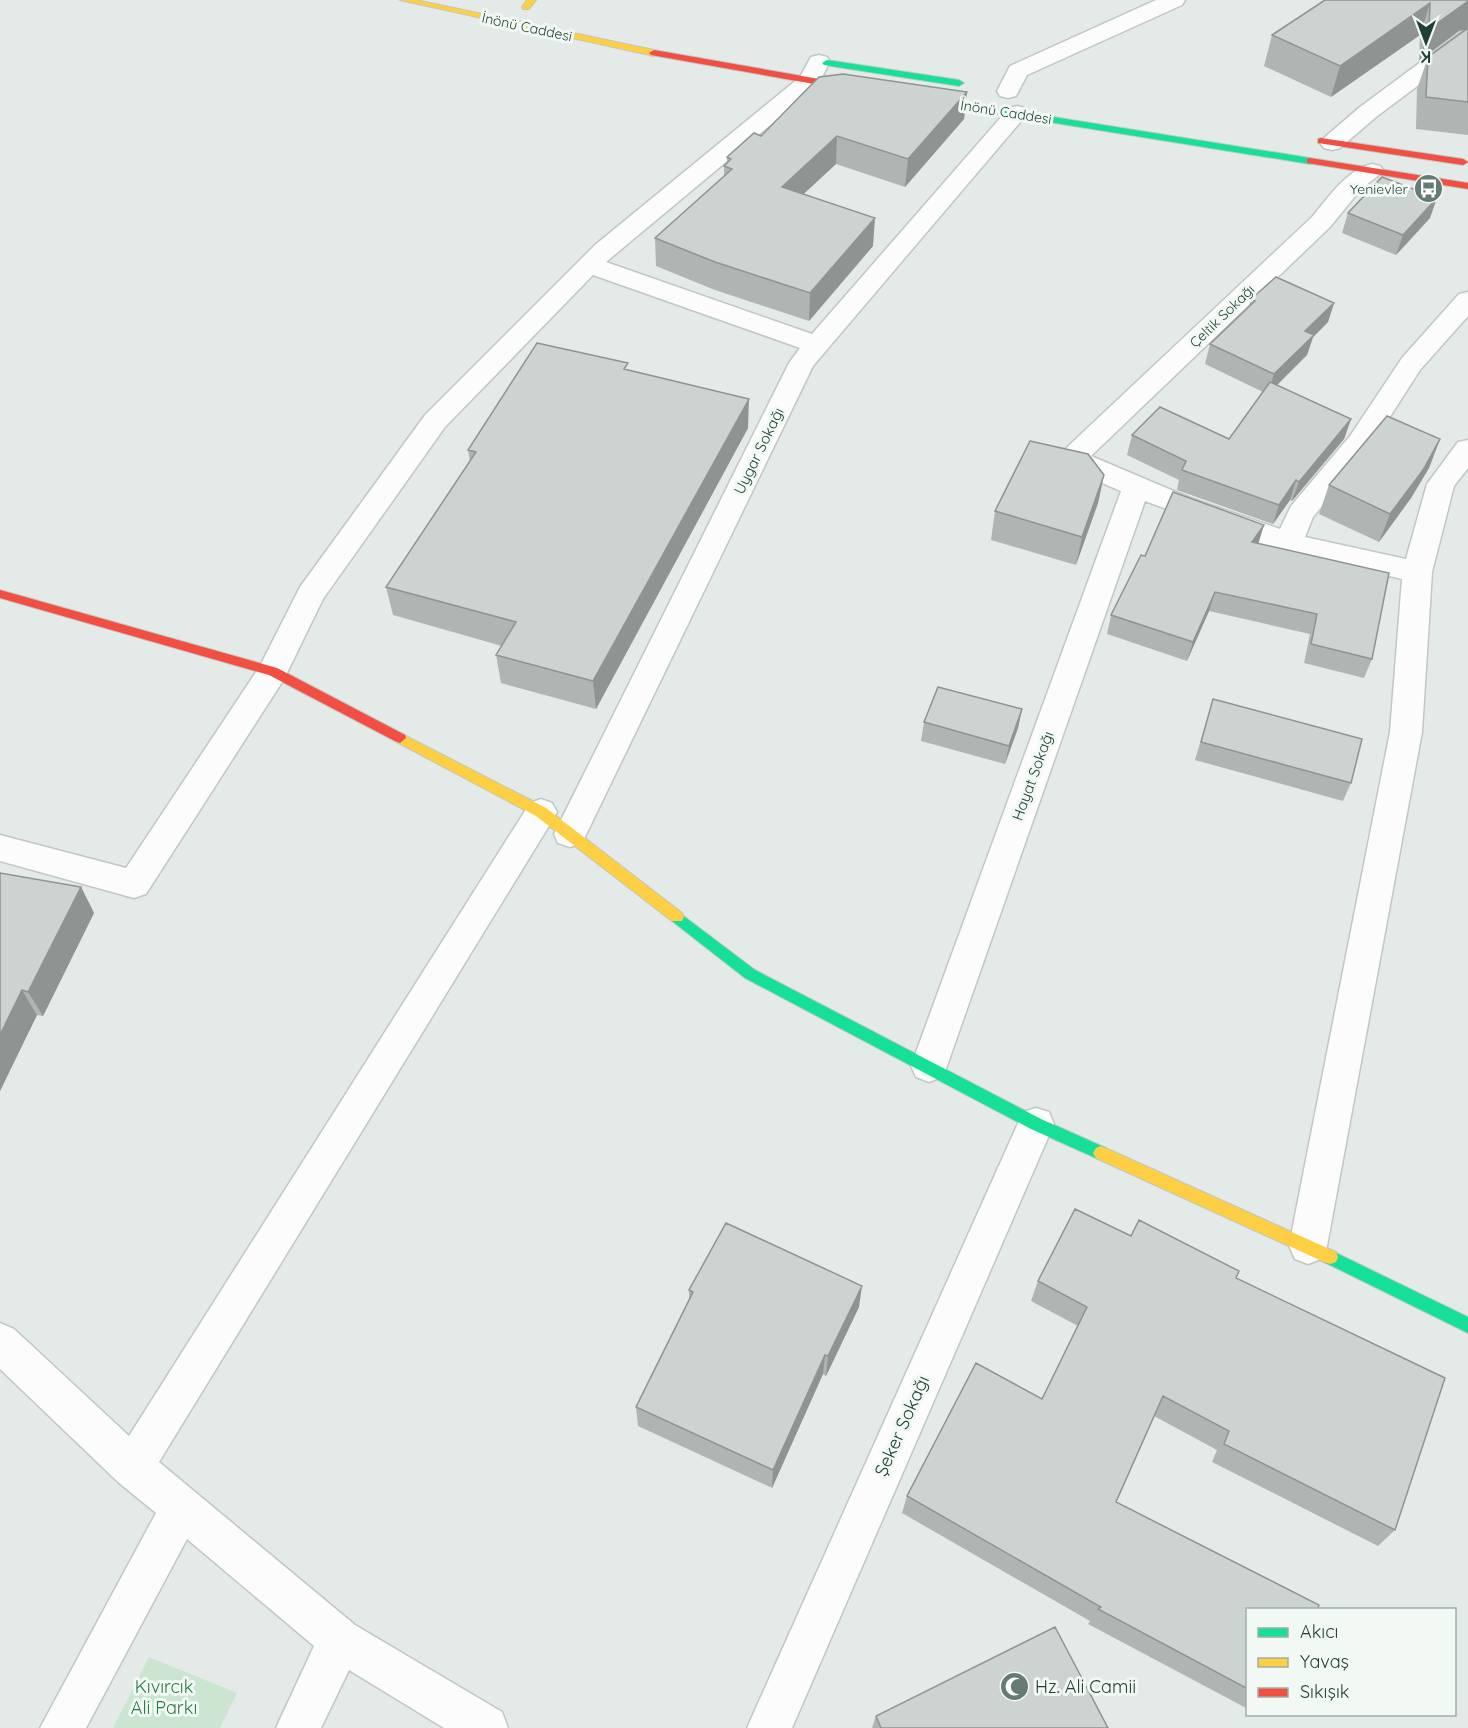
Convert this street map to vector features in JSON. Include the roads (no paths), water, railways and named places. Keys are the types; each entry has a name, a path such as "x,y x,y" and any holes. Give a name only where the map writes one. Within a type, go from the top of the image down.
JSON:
{"main road":[{"name":"İnönü Caddesi","path":"404,0 626,41 812,68 879,92"},
{"path":"812,68 973,85"},
{"name":"İnönü Caddesi","path":"913,97 1011,97 1375,160 1468,186"},
{"path":"1309,139 1332,142 1375,160 1468,163"},
{"path":"0,594 273,671 541,812 750,974 1036,1124 1308,1246 1468,1325"}],"street":[{"name":"Uygar Sokağı","path":"570,834 802,363 1011,97 1018,71 1174,0"},
{"path":"1332,142 1368,112 1468,38"},
{"path":"0,848 134,884 273,671 310,595 435,421 604,250 812,68"},
{"name":"Çeltik Sokağı","path":"1136,487 1072,459 1321,222 1375,160"},
{"path":"589,265 817,345"},
{"path":"1288,543 1301,513 1360,442 1411,364 1468,300"},
{"path":"1308,1246 1406,732 1417,572 1442,484 1468,449"},
{"path":"1136,487 1288,543 1348,559 1417,572"},
{"name":"Hayat Sokağı","path":"929,1066 1136,487"},
{"path":"134,1467 541,812"},
{"name":"Şeker Sokağı","path":"768,1728 1036,1124"},
{"path":"0,1342 134,1467 340,1640 486,1728"},
{"path":"62,1728 182,1507"},
{"path":"298,1728 340,1640"}],"place":[{"name":"Yenievler","path":"1429,189"},
{"name":"Hz. Ali Camii","path":"1014,1687"}],"park label":[{"name":"Kıvırcık Ali Parkı","path":"164,1697"}]}
